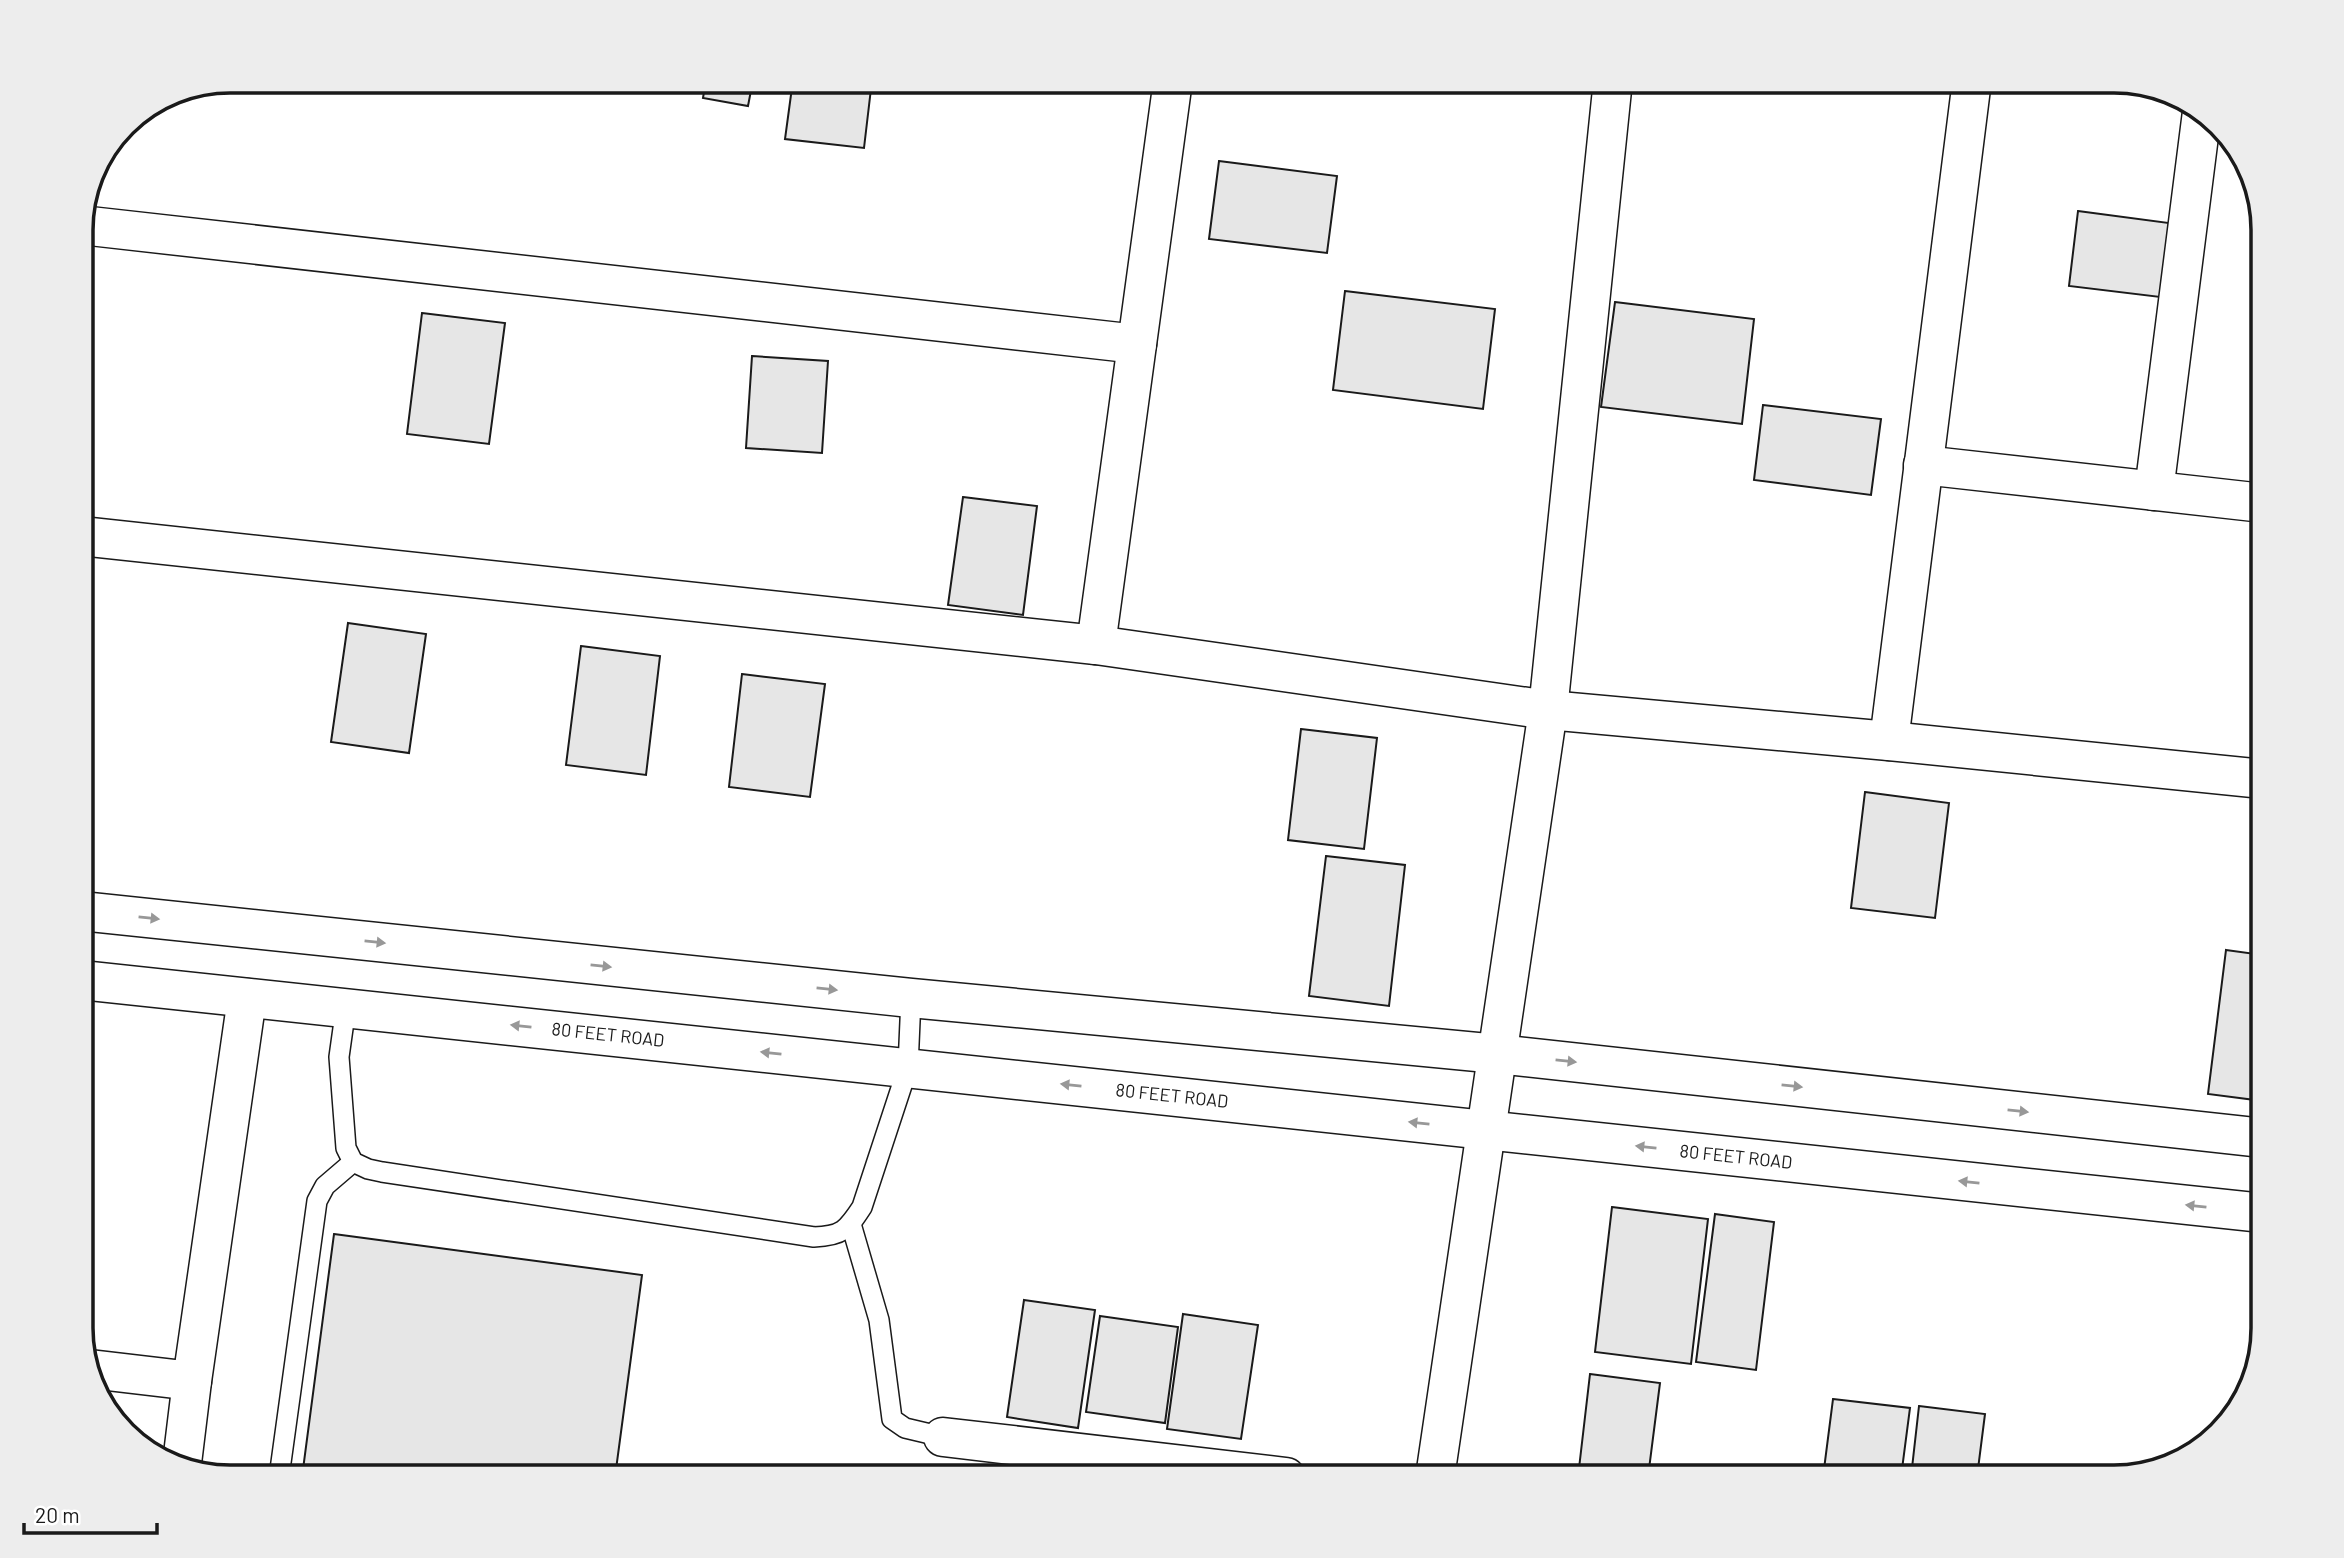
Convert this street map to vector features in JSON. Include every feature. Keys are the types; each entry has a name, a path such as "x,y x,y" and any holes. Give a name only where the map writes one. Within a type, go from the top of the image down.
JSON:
{"street":[{"path":"1096,645 1171,93"},
{"path":"1437,1465 1548,710 1612,93"},
{"path":"1889,741 1970,93"},
{"path":"2154,491 2201,125"},
{"path":"93,226 1137,344"},
{"path":"1923,465 2251,502"},
{"path":"93,537 1096,645 1548,710 2251,778"},
{"path":"93,912 911,998 1498,1054 2251,1138"},
{"name":"80 FEET ROAD","path":"93,981 2251,1212"},
{"path":"183,1457 247,998"},
{"path":"99,1370 192,1381"},
{"path":"943,1437 1020,1462 1070,1465"}],"lane":[{"path":"346,1007 340,1057 346,1148 352,1162 383,1172 814,1237 835,1236 851,1224 866,1195 908,1067 911,998"},
{"path":"281,1465 317,1201 325,1186 352,1162"},
{"path":"851,1224 879,1320 892,1419 905,1428 943,1437"}],"building":[{"path":"704,93 750,93 748,106 703,98"},
{"path":"791,93 870,93 864,148 785,139"},
{"path":"1219,161 1337,176 1327,253 1209,239"},
{"path":"2078,211 2169,223 2160,297 2069,286"},
{"path":"1345,291 1495,309 1483,409 1333,390"},
{"path":"1615,302 1754,319 1742,424 1601,407"},
{"path":"422,313 505,323 489,444 407,434"},
{"path":"752,356 828,361 822,453 746,448"},
{"path":"1763,405 1881,419 1871,495 1754,480"},
{"path":"963,497 1037,506 1023,615 948,605"},
{"path":"348,623 426,634 409,753 331,742"},
{"path":"581,646 660,656 646,775 566,765"},
{"path":"742,674 825,684 810,797 729,787"},
{"path":"1301,729 1377,738 1364,849 1288,840"},
{"path":"1865,792 1949,803 1935,918 1851,908"},
{"path":"1326,856 1405,865 1389,1006 1309,996"},
{"path":"2226,950 2251,953 2251,1099 2208,1094"},
{"path":"1612,1207 1708,1219 1691,1364 1595,1352"},
{"path":"1715,1214 1774,1222 1756,1370 1696,1362"},
{"path":"334,1234 642,1275 617,1465 304,1465"},
{"path":"1024,1300 1095,1310 1078,1428 1007,1417"},
{"path":"1183,1314 1258,1325 1241,1439 1167,1429"},
{"path":"1100,1316 1178,1327 1165,1423 1086,1412"},
{"path":"1590,1374 1660,1383 1650,1465 1579,1465"},
{"path":"1833,1399 1910,1408 1903,1465 1825,1465"},
{"path":"1919,1406 1985,1414 1979,1465 1912,1465"}]}
